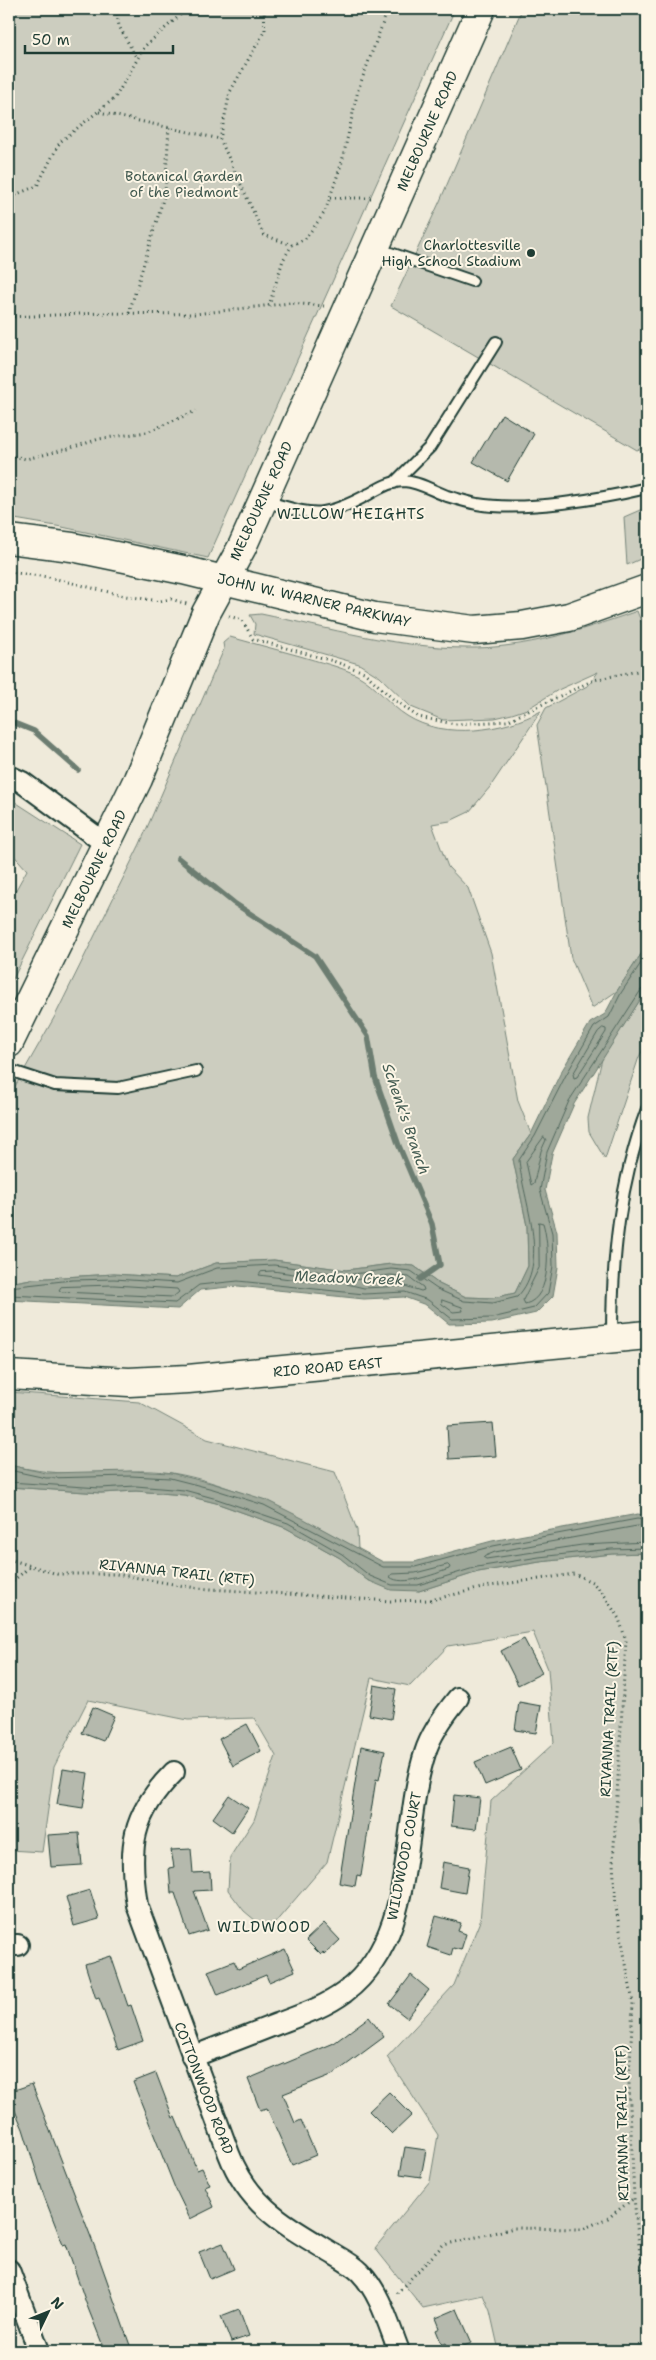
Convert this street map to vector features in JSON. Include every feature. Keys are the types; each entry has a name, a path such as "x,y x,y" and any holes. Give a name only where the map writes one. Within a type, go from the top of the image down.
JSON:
{"street":[{"name":"MELBOURNE ROAD","path":"9,1043 138,780 206,613 263,500 481,9"},
{"name":"JOHN W. WARNER PARKWAY","path":"9,539 72,547 224,580 375,617 474,630 522,626 569,617 647,589"},
{"path":"9,776 22,782 106,844"},
{"name":"RIO ROAD EAST","path":"9,1375 129,1382 188,1379 647,1335"},
{"name":"WILDWOOD COURT","path":"192,2057 325,2005 346,1991 364,1973 382,1948 393,1921 399,1898 413,1809 425,1753 434,1732 458,1698"},
{"name":"COTTONWOOD ROAD","path":"174,1772 146,1804 135,1830 133,1880 137,1905 233,2164 245,2186 258,2203 278,2220 358,2271 374,2292 399,2351"},
{"path":"9,2270 39,2351"}],"lane":[{"path":"375,248 472,281"},
{"path":"394,483 430,447 496,342"},
{"path":"263,500 305,513 324,513 343,508 394,483 404,481 477,504 514,507 619,494 647,488"},
{"path":"9,1070 54,1085 118,1088 196,1071"},
{"path":"612,1338 612,1285 616,1231 626,1179 647,1109"}],"path":[{"path":"116,9 119,26 137,59"},
{"path":"9,203 18,194 37,186 60,142 115,98 145,46 187,9"},
{"path":"264,9 264,30 230,92 220,139 264,235 292,245"},
{"path":"269,306 283,260 292,245 305,239 325,212 342,162 358,90 388,9"},
{"path":"98,112 220,139"},
{"path":"129,313 165,193 169,127"},
{"path":"330,198 373,198"},
{"path":"9,317 129,313 195,314 290,303 325,306 347,312"},
{"path":"9,455 26,459 68,450 99,439 148,432 196,411"},
{"path":"9,572 48,576 125,596 160,601 171,599"},
{"path":"242,620 253,639 334,661 364,672 418,717 455,724 506,721 594,680 647,669"},
{"name":"RIVANNA TRAIL (RTF)","path":"9,1559 57,1574 116,1574 196,1588 391,1601 430,1600 490,1586 574,1574 592,1582 603,1593 619,1619 626,1640 613,1862 616,1908 633,2003 629,2083 634,2198 647,2307"},
{"path":"9,1584 31,1566"},
{"path":"395,2295 443,2246 514,2228 583,2228 608,2218 634,2198"}],"green space":[{"name":"Botanical Garden of the Piedmont","path":"9,9 455,9 208,558 62,527 9,518"},
{"name":"Charlottesville High School Stadium","path":"522,9 647,9 647,446 637,450 391,306 440,201"},
{"path":"647,507 647,556 627,565 624,517"},
{"path":"637,611 647,637 647,945 617,991 592,1008 571,958 537,725 546,708 589,685 598,672 558,690 527,709 512,714 495,718 443,720 411,707 380,677 359,664 254,634 255,624 250,615 261,614 415,645 467,648 532,642 596,625"},
{"path":"230,637 300,656 357,675 407,716 438,728 474,730 493,728 510,724 541,711 490,787 469,812 450,821 432,824 448,867 468,888 491,953 518,1101 531,1134 513,1159 527,1226 528,1266 515,1293 493,1298 466,1297 439,1284 414,1266 391,1264 346,1270 274,1260 216,1263 176,1278 114,1274 31,1279 9,1283 9,1097 55,1016 140,844 224,649 223,643"},
{"path":"9,798 80,844 9,987 9,902 27,870 9,850"},
{"path":"647,989 647,1042 639,1057 605,1159 589,1132 588,1118 602,1059"},
{"path":"9,1392 139,1402 207,1439 335,1472 357,1530 358,1549 292,1514 219,1485 195,1478 151,1471 88,1474 38,1470 9,1465"},
{"path":"9,1487 101,1493 136,1491 184,1495 216,1503 286,1528 340,1558 367,1580 419,1591 478,1572 540,1562 612,1554 647,1553 647,1728 642,1762 640,1822 643,1843 647,1943 647,2351 499,2351 490,2311 483,2295 423,2308 375,2248 430,2181 438,2135 387,2057 454,1985 480,1921 491,1801 554,1743 548,1669 533,1632 448,1646 410,1686 371,1678 327,1862 268,1931 244,1911 228,1890 230,1857 254,1820 276,1756 254,1718 188,1720 88,1700 54,1767 42,1852 9,1850"}],"water":[{"name":"Meadow Creek","path":"647,945 647,989 574,1104 552,1154 545,1190 557,1232 558,1267 553,1296 536,1313 492,1323 449,1324 426,1305 404,1297 364,1299 238,1286 200,1290 178,1309 9,1300 9,1283 31,1279 114,1274 176,1278 216,1263 274,1260 346,1270 391,1264 414,1266 439,1284 466,1297 493,1298 515,1293 528,1266 527,1226 513,1159 531,1134 561,1072 590,1023 605,1014 617,991"},
{"path":"9,1465 46,1473 131,1471 171,1473 215,1484 266,1500 383,1562 414,1562 492,1541 638,1514 647,1516 647,1553 612,1554 540,1562 478,1572 419,1591 391,1590 367,1580 340,1558 286,1528 216,1503 184,1495 136,1491 101,1493 9,1487"},
{"path":"647,1728 647,1943 643,1843 640,1822 642,1762"}],"building":[{"path":"502,414 534,434 507,481 473,462"},
{"path":"493,1423 496,1456 449,1459 447,1426"},
{"path":"524,1639 542,1673 518,1685 501,1651"},
{"path":"374,1685 396,1689 391,1719 369,1715"},
{"path":"519,1702 541,1706 536,1733 515,1730"},
{"path":"93,1707 114,1716 103,1741 82,1733"},
{"path":"247,1724 261,1751 233,1766 219,1739"},
{"path":"361,1746 385,1751 379,1780 376,1779 361,1876 357,1875 355,1886 339,1883"},
{"path":"511,1747 521,1770 485,1785 475,1762"},
{"path":"63,1769 88,1773 83,1808 57,1804"},
{"path":"229,1795 248,1808 232,1832 213,1818"},
{"path":"454,1795 480,1798 476,1829 451,1826"},
{"path":"79,1833 82,1865 51,1867 48,1835"},
{"path":"191,1849 193,1873 210,1872 211,1890 194,1891 208,1930 189,1936 175,1893 171,1893 169,1868 174,1867 171,1850"},
{"path":"443,1862 469,1867 465,1893 439,1888"},
{"path":"90,1890 99,1919 74,1926 66,1897"},
{"path":"436,1916 461,1923 458,1931 466,1934 461,1950 453,1948 451,1955 427,1947"},
{"path":"324,1923 340,1940 325,1954 323,1952 321,1955 306,1940"},
{"path":"285,1949 295,1971 269,1982 266,1975 218,1995 208,1971 234,1961 238,1969"},
{"path":"111,1956 128,2006 131,2005 143,2041 118,2050 99,1998 96,1999 85,1964"},
{"path":"411,1975 429,1990 407,2018 389,2004"},
{"path":"369,2017 384,2037 334,2074 283,2094 295,2123 301,2120 316,2155 292,2165 267,2108 260,2110 248,2079 334,2043"},
{"path":"156,2073 173,2118 175,2117 197,2170 202,2168 210,2185 205,2187 214,2207 190,2219 175,2188 133,2082"},
{"path":"32,2084 99,2258 132,2351 105,2351 66,2244 63,2245 44,2196 23,2129 9,2097 9,2092"},
{"path":"389,2092 412,2115 392,2134 369,2111"},
{"path":"405,2147 426,2150 421,2177 400,2174"},
{"path":"223,2243 234,2269 210,2279 199,2252"},
{"path":"239,2309 249,2336 231,2342 221,2316"},
{"path":"457,2309 472,2343 450,2351 446,2343 442,2345 436,2330 440,2328 436,2318"}],"waterway":[{"name":"Schenk's Branch","path":"9,721 34,731 78,770"},
{"name":"Schenk's Branch","path":"178,858 234,903 315,956 368,1036 375,1077 399,1146 432,1224 440,1265 420,1279"}],"place":[{"name":"Charlottesville High School Stadium","path":"531,253"}],"district":[{"name":"WILLOW HEIGHTS","path":"351,514"},
{"name":"WILDWOOD","path":"264,1927"}]}
